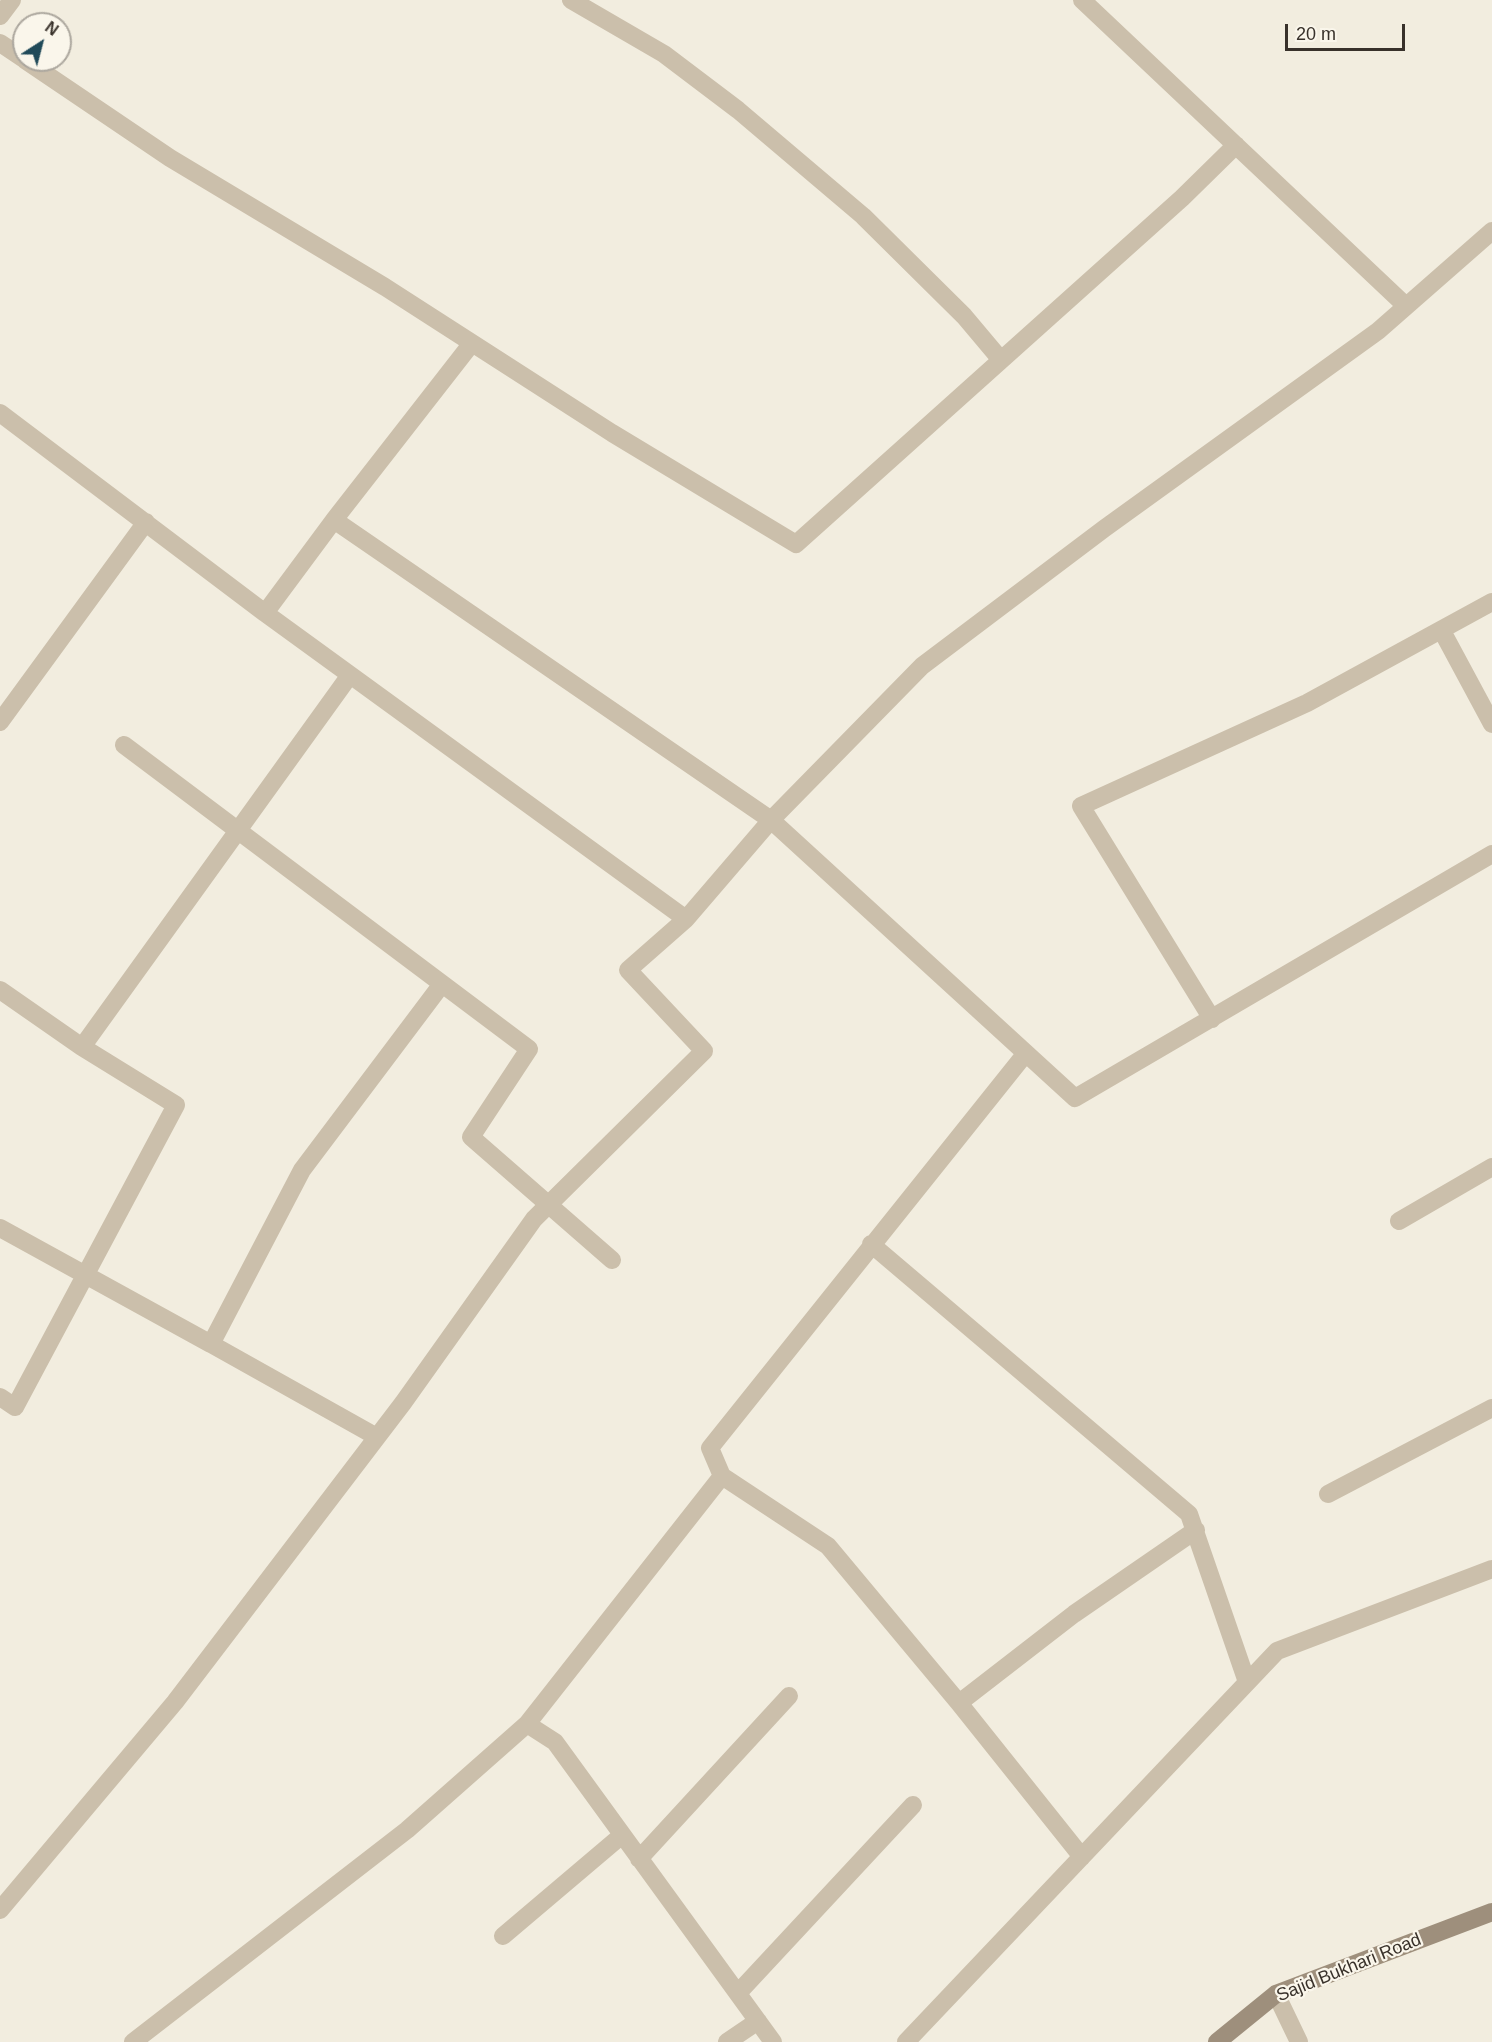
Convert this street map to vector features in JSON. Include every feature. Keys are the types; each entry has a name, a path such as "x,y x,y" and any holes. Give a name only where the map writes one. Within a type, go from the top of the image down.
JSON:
{"street":[{"path":"0,16 12,0"},
{"path":"571,0 664,54 738,110 863,216 964,316 1001,360"},
{"path":"1082,0 1406,306"},
{"path":"42,72 170,158 385,287 612,433 796,544 1182,198 1236,145"},
{"path":"0,1910 175,1702 377,1437 534,1219 704,1051 628,970 686,919 771,820 922,666 1105,528 1378,331 1492,231"},
{"path":"265,613 334,520 472,343"},
{"path":"0,413 265,613 686,919"},
{"path":"334,520 771,820 1075,1098 1492,854"},
{"path":"0,722 146,522"},
{"path":"1212,1019 1081,806 1307,703 1492,603"},
{"path":"1442,631 1492,724"},
{"path":"82,1047 350,675"},
{"path":"124,745 529,1048 471,1137 612,1260"},
{"path":"211,1344 302,1170 442,984"},
{"path":"0,990 82,1047 176,1105 15,1407 0,1397"},
{"path":"1026,1053 710,1448 722,1476 828,1546 1082,1857"},
{"path":"1400,1221 1492,1167"},
{"path":"0,1228 377,1437"},
{"path":"871,1244 1189,1514 1247,1682"},
{"path":"1328,1494 1492,1408"},
{"path":"134,2042 407,1830 527,1724 722,1476"},
{"path":"959,1704 1074,1614 1196,1530"},
{"path":"906,2042 1277,1651 1492,1569"},
{"path":"639,1860 789,1696"},
{"path":"527,1724 555,1742 621,1836 773,2042"},
{"path":"738,1993 913,1805"},
{"path":"503,1936 621,1836"},
{"name":"Sajid Bukhari Road","path":"1217,2042 1276,1994 1492,1912"},
{"path":"1276,1994 1299,2042"},
{"path":"727,2042 758,2021"}]}
